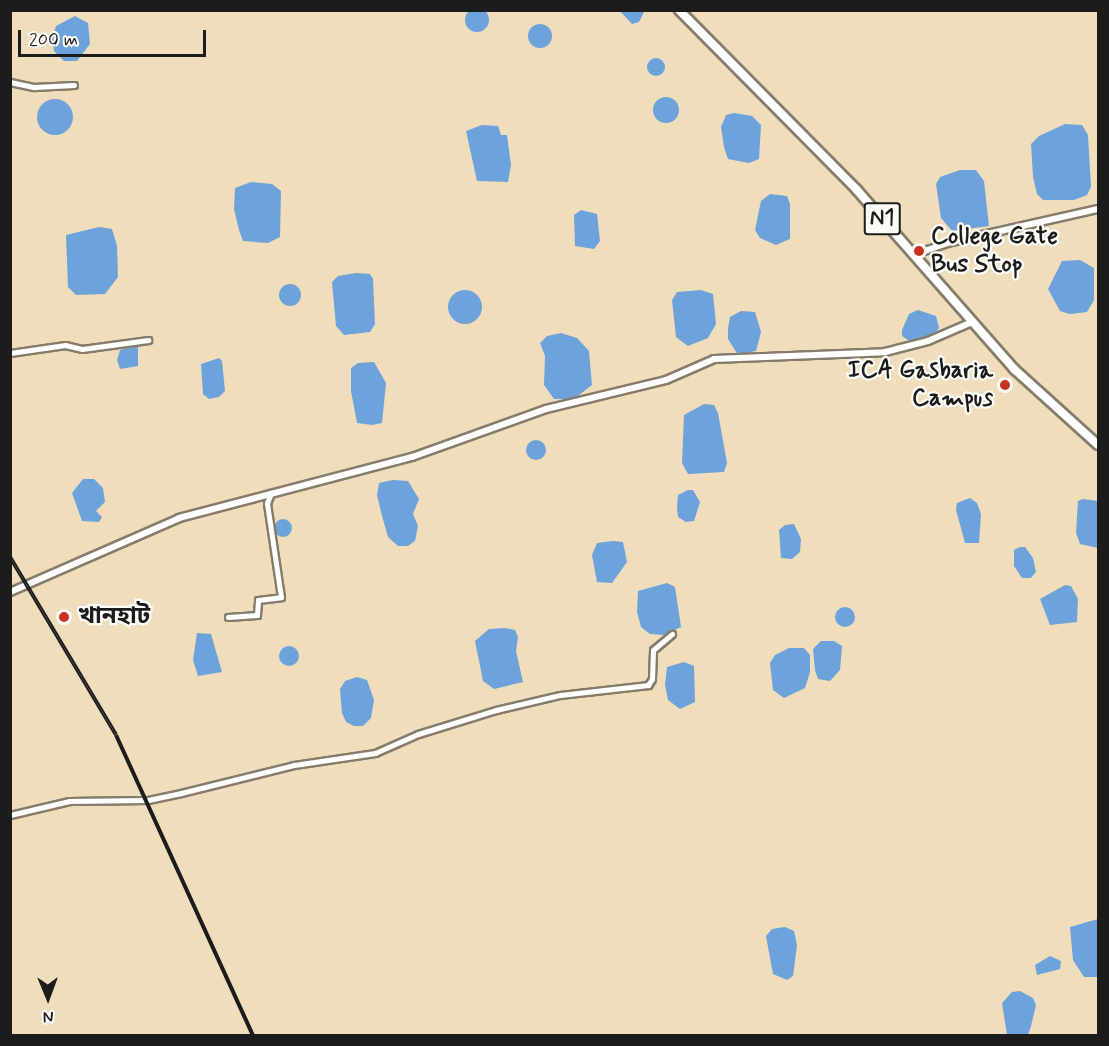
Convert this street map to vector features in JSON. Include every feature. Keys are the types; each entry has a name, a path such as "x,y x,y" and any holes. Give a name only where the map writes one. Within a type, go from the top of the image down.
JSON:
{"highway":[{"name":"N1","path":"679,10 856,189 1014,369 1098,445"}],"street":[{"path":"10,82 34,87 74,85"},
{"path":"913,255 947,243 1098,209"},
{"path":"10,592 179,518 412,457 546,409 666,380 714,359 885,352 928,341 972,322"},
{"path":"10,353 64,345 82,349 148,340"},
{"path":"228,617 257,615 258,600 280,597 267,503 271,493"},
{"path":"10,815 69,801 147,800 294,765 381,752 418,734 496,710 560,695 648,685 652,651 672,634"}],"water":[{"path":"477,8 482,9 488,15 488,25 482,31 477,32 472,31 466,25 465,20 466,15 472,9"},
{"path":"620,11 644,12 639,22 632,24"},
{"path":"75,16 88,23 90,44 77,61 64,61 54,51 52,39 56,26"},
{"path":"540,24 545,25 551,31 551,41 545,47 540,48 535,47 529,41 528,36 529,31 535,25"},
{"path":"652,58 660,58 665,63 663,74 652,76 647,71 647,63"},
{"path":"666,97 675,101 679,110 675,119 666,123 657,119 653,110 657,101"},
{"path":"55,99 68,104 73,117 68,130 55,135 42,130 37,117 42,104"},
{"path":"734,113 752,116 761,125 759,159 749,163 728,159 721,127 726,115"},
{"path":"1065,124 1082,125 1088,135 1091,187 1087,195 1074,200 1043,200 1037,194 1033,177 1031,144 1039,136"},
{"path":"482,125 498,126 501,135 507,135 511,165 508,182 477,181 466,131"},
{"path":"960,170 976,170 984,181 989,226 952,231 941,218 936,184 940,177"},
{"path":"251,182 272,184 281,191 280,237 268,243 243,241 239,230 234,209 235,188"},
{"path":"770,194 787,196 790,204 790,239 776,245 760,238 755,230 761,201"},
{"path":"581,210 597,214 600,241 594,249 575,246 574,215"},
{"path":"99,227 112,229 117,246 118,277 105,294 76,295 68,287 66,235"},
{"path":"1080,260 1094,268 1094,300 1087,312 1070,314 1060,311 1048,289 1062,261"},
{"path":"356,273 370,274 373,279 375,324 370,332 344,335 336,326 332,282 338,276"},
{"path":"290,284 298,287 301,295 298,303 290,306 282,303 279,295 282,287"},
{"path":"465,290 477,295 482,307 477,319 465,324 453,319 448,307 453,295"},
{"path":"701,290 713,294 716,324 708,338 688,346 676,337 672,300 677,292"},
{"path":"918,310 936,316 939,328 933,337 911,342 902,336 902,330 909,314"},
{"path":"741,311 755,312 761,332 756,351 738,355 728,339 728,328 730,317"},
{"path":"561,333 577,338 589,351 592,385 574,399 554,399 544,385 545,356 540,343 547,336"},
{"path":"138,345 138,366 120,369 117,360 120,350"},
{"path":"219,358 222,361 225,391 219,397 209,399 203,394 201,364"},
{"path":"374,362 386,383 382,423 372,425 357,423 351,391 351,368 358,363"},
{"path":"704,404 714,405 718,413 727,463 724,472 688,474 682,463 684,415"},
{"path":"536,440 543,443 546,450 543,457 536,460 529,457 526,450 529,443"},
{"path":"83,479 94,479 103,488 105,502 96,511 102,517 99,522 82,521 72,493"},
{"path":"393,480 408,481 419,499 413,514 418,526 415,541 408,546 398,546 388,537 377,495 379,483"},
{"path":"693,490 700,502 694,521 686,522 678,517 677,508 678,495"},
{"path":"970,498 977,503 981,514 979,543 965,543 956,510 957,503"},
{"path":"1083,499 1098,501 1098,548 1080,544 1076,533 1078,501"},
{"path":"283,519 289,522 292,528 289,534 283,537 277,534 274,528 277,522"},
{"path":"794,524 801,539 800,552 792,559 781,558 779,530 785,525"},
{"path":"623,542 627,562 612,583 597,582 592,555 597,543"},
{"path":"1025,547 1033,558 1036,572 1031,578 1022,578 1014,566 1014,550"},
{"path":"667,583 675,587 681,627 664,635 650,634 641,627 637,612 638,591"},
{"path":"1065,585 1071,586 1078,599 1077,622 1050,625 1040,599"},
{"path":"845,607 852,610 855,617 852,624 845,627 838,624 835,617 838,610"},
{"path":"489,629 515,630 518,637 516,651 523,682 494,689 483,681 475,641"},
{"path":"197,633 211,634 222,672 198,676 193,660"},
{"path":"821,641 834,641 842,646 840,670 830,681 818,679 815,670 813,649"},
{"path":"289,646 296,649 299,656 296,663 289,666 282,663 279,656 282,649"},
{"path":"789,648 804,648 810,655 810,672 805,688 784,698 773,690 770,663 775,655"},
{"path":"684,662 694,666 695,702 680,709 668,700 665,685 667,667"},
{"path":"357,677 367,680 374,700 371,718 363,726 354,726 346,722 342,713 340,689 345,681"},
{"path":"1098,919 1098,977 1084,977 1073,960 1070,927"},
{"path":"785,927 794,931 797,945 793,976 787,980 773,974 766,936 772,929"},
{"path":"1050,956 1061,961 1060,969 1037,975 1035,965"},
{"path":"1020,991 1033,998 1036,1005 1031,1026 1028,1035 1007,1035 1002,1003 1012,992"}],"railway":[{"path":"10,557 116,735 253,1036"}],"place":[{"name":"College Gate Bus Stop","path":"919,251"},
{"name":"ICA Gasbaria Campus","path":"1005,385"},
{"name":"খানহাট","path":"64,617"}]}
